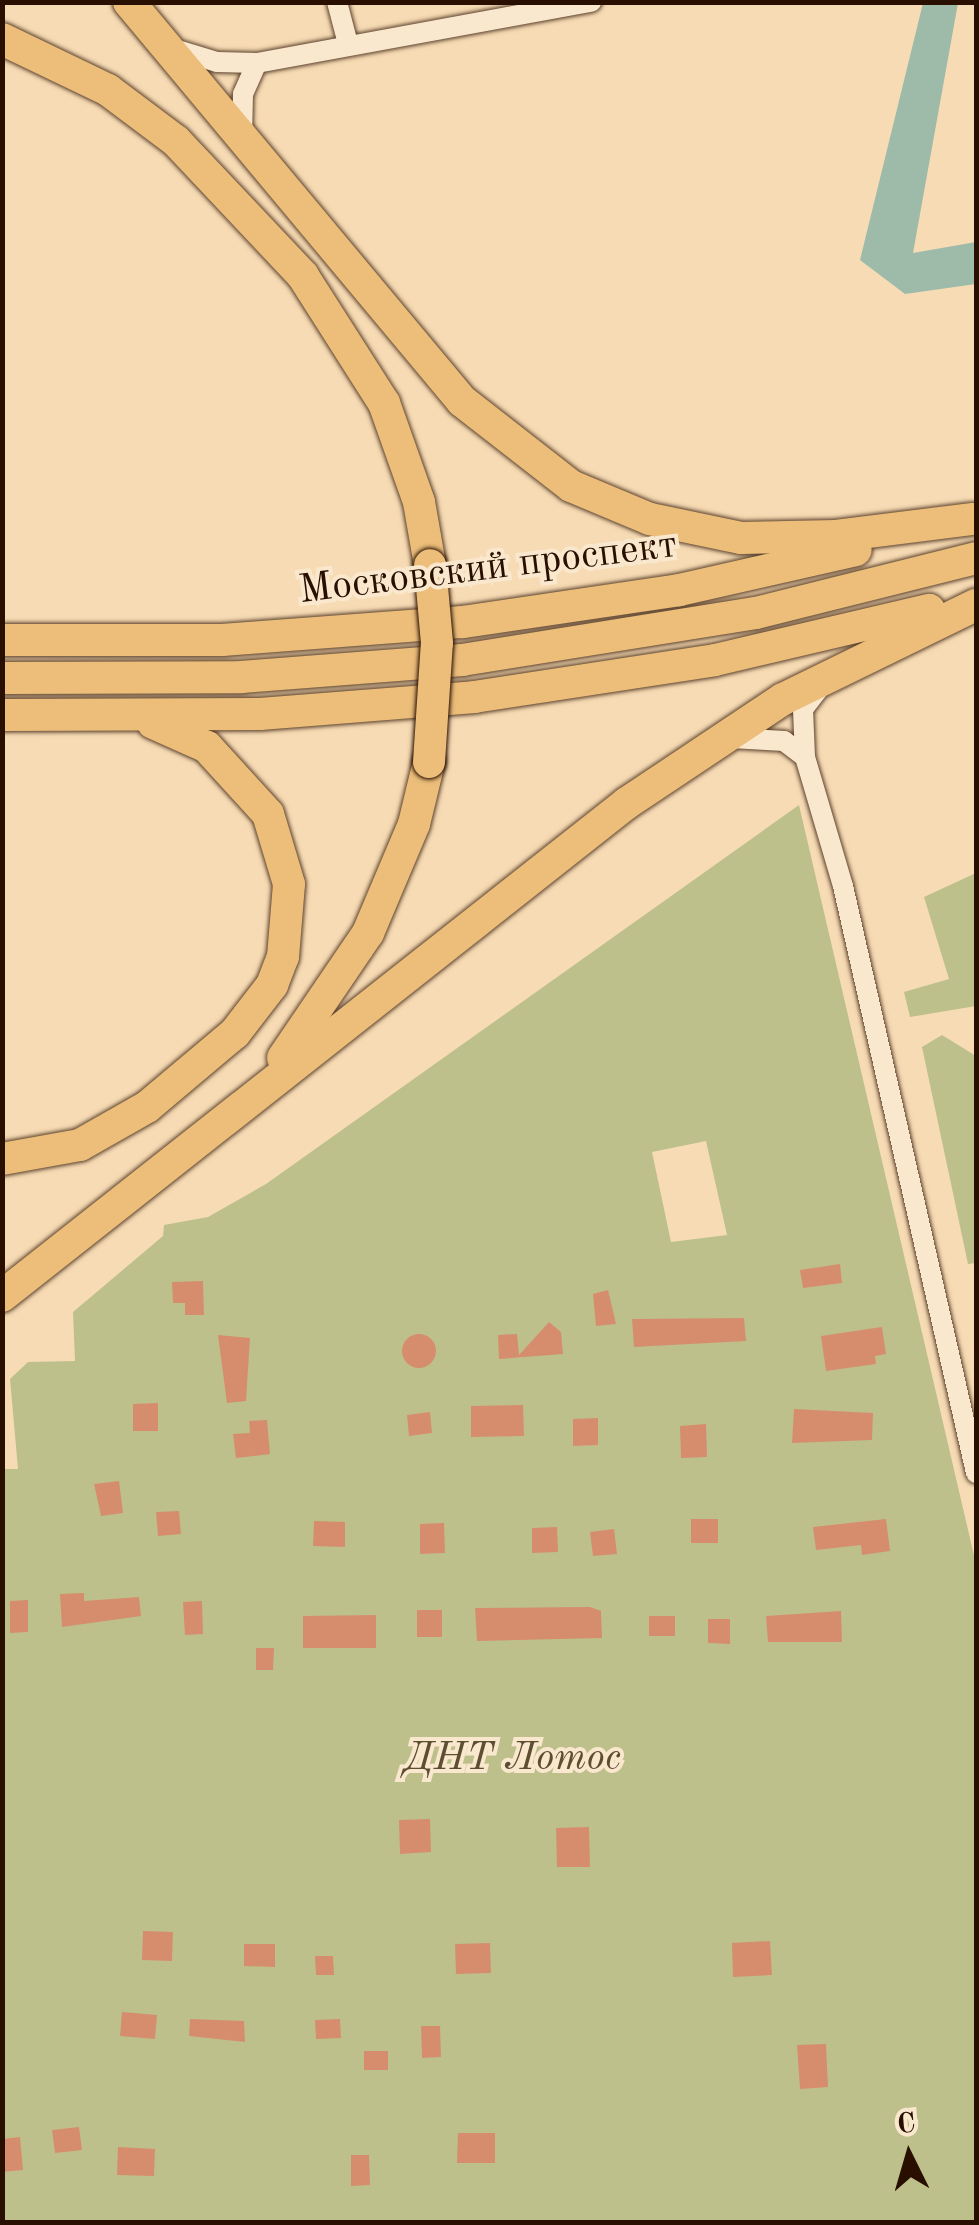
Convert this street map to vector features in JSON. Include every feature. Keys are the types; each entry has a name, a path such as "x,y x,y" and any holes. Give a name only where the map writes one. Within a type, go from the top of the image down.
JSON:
{"highway":[{"path":"129,2 462,401 571,486 650,519 741,538 836,536 975,518"},
{"path":"2,40 108,90 163,131 235,197 303,276 384,403 419,502 430,565 437,657 429,762 414,824 368,933 249,1100"},
{"name":"Московский проспект","path":"2,640 222,640 497,618 679,590 975,518"},
{"name":"Московский проспект","path":"2,678 241,677 462,660 756,613 976,558"},
{"path":"2,716 133,717 367,708 574,684 818,638 976,597"},
{"path":"2,1296 706,747 849,664 976,606"},
{"path":"2,1158 80,1146 148,1107 245,1022 283,957 288,884 268,814 207,747 133,717"}],"street":[{"path":"337,2 348,44"},
{"path":"165,46 217,62 257,63 591,2"},
{"path":"242,140 243,94 257,63"},
{"path":"849,664 803,709 805,757 843,886 976,1473"},
{"path":"706,747 760,736 784,741 805,757"}],"green space":[{"name":"ДНТ Лотос","path":"799,805 976,1564 976,2222 3,2222 2,1469 18,1469 10,1379 28,1362 75,1361 73,1312 163,1236 164,1225 208,1217 266,1184","holes":["706,1141 727,1235 671,1242 652,1152"]},
{"path":"976,873 976,1006 910,1017 904,992 949,979 924,897"},
{"path":"942,1035 976,1056 976,1263 968,1264 922,1047"}],"shaded area":[{"path":"923,3 958,3 913,253 976,242 976,284 905,294 860,260"}],"building":[{"path":"840,1264 842,1283 803,1288 800,1270"},
{"path":"203,1281 204,1315 185,1315 185,1303 173,1303 172,1282"},
{"path":"608,1290 616,1324 596,1326 593,1294"},
{"path":"744,1318 746,1341 634,1347 632,1319"},
{"path":"549,1322 561,1332 563,1354 499,1359 498,1335 517,1334 519,1355"},
{"path":"882,1327 886,1354 875,1356 876,1364 826,1371 821,1336"},
{"path":"419,1334 431,1339 436,1351 431,1363 419,1368 407,1363 402,1351 407,1339"},
{"path":"218,1335 250,1338 246,1401 227,1403"},
{"path":"158,1403 158,1431 133,1431 133,1404"},
{"path":"523,1405 524,1436 471,1437 471,1406"},
{"path":"794,1409 873,1413 872,1440 792,1443"},
{"path":"430,1412 432,1433 409,1436 407,1415"},
{"path":"598,1418 598,1445 573,1446 573,1419"},
{"path":"267,1420 270,1454 236,1458 233,1434 250,1433 249,1421"},
{"path":"706,1424 707,1457 681,1458 680,1426"},
{"path":"119,1481 123,1513 101,1516 94,1484"},
{"path":"179,1511 181,1534 158,1536 156,1512"},
{"path":"691,1519 718,1519 718,1543 691,1543"},
{"path":"886,1519 890,1551 862,1555 861,1545 816,1550 813,1527"},
{"path":"314,1521 345,1522 345,1547 313,1546"},
{"path":"444,1523 445,1553 420,1554 420,1524"},
{"path":"557,1527 558,1552 532,1553 532,1528"},
{"path":"614,1529 617,1554 593,1556 590,1532"},
{"path":"84,1593 84,1601 139,1597 141,1616 62,1627 60,1594"},
{"path":"28,1600 28,1632 10,1633 10,1601"},
{"path":"202,1601 203,1634 185,1635 183,1602"},
{"path":"590,1607 601,1611 602,1638 477,1641 475,1608"},
{"path":"417,1610 442,1610 442,1637 417,1637"},
{"path":"841,1611 842,1642 768,1642 766,1616"},
{"path":"376,1615 376,1648 303,1648 303,1616"},
{"path":"649,1616 675,1616 675,1636 649,1636"},
{"path":"708,1619 730,1619 730,1644 708,1643"},
{"path":"256,1648 274,1648 273,1670 256,1670"},
{"path":"430,1819 431,1852 400,1854 399,1820"},
{"path":"589,1827 590,1867 557,1867 556,1828"},
{"path":"143,1931 173,1932 172,1961 142,1960"},
{"path":"770,1941 772,1975 733,1977 732,1943"},
{"path":"490,1943 491,1973 456,1974 455,1944"},
{"path":"244,1944 275,1944 275,1967 244,1966"},
{"path":"315,1956 333,1956 334,1975 316,1975"},
{"path":"122,2012 157,2015 155,2039 120,2036"},
{"path":"190,2019 244,2021 245,2042 189,2036"},
{"path":"340,2019 341,2038 316,2039 315,2020"},
{"path":"421,2026 440,2026 441,2057 422,2058"},
{"path":"826,2044 828,2087 800,2089 797,2045"},
{"path":"364,2051 388,2051 388,2070 364,2070"},
{"path":"79,2127 82,2150 55,2153 52,2130"},
{"path":"458,2133 495,2133 495,2163 457,2163"},
{"path":"20,2137 23,2170 2,2172 2,2139"},
{"path":"118,2147 155,2149 154,2176 117,2175"},
{"path":"351,2155 369,2155 370,2185 351,2186"}]}
